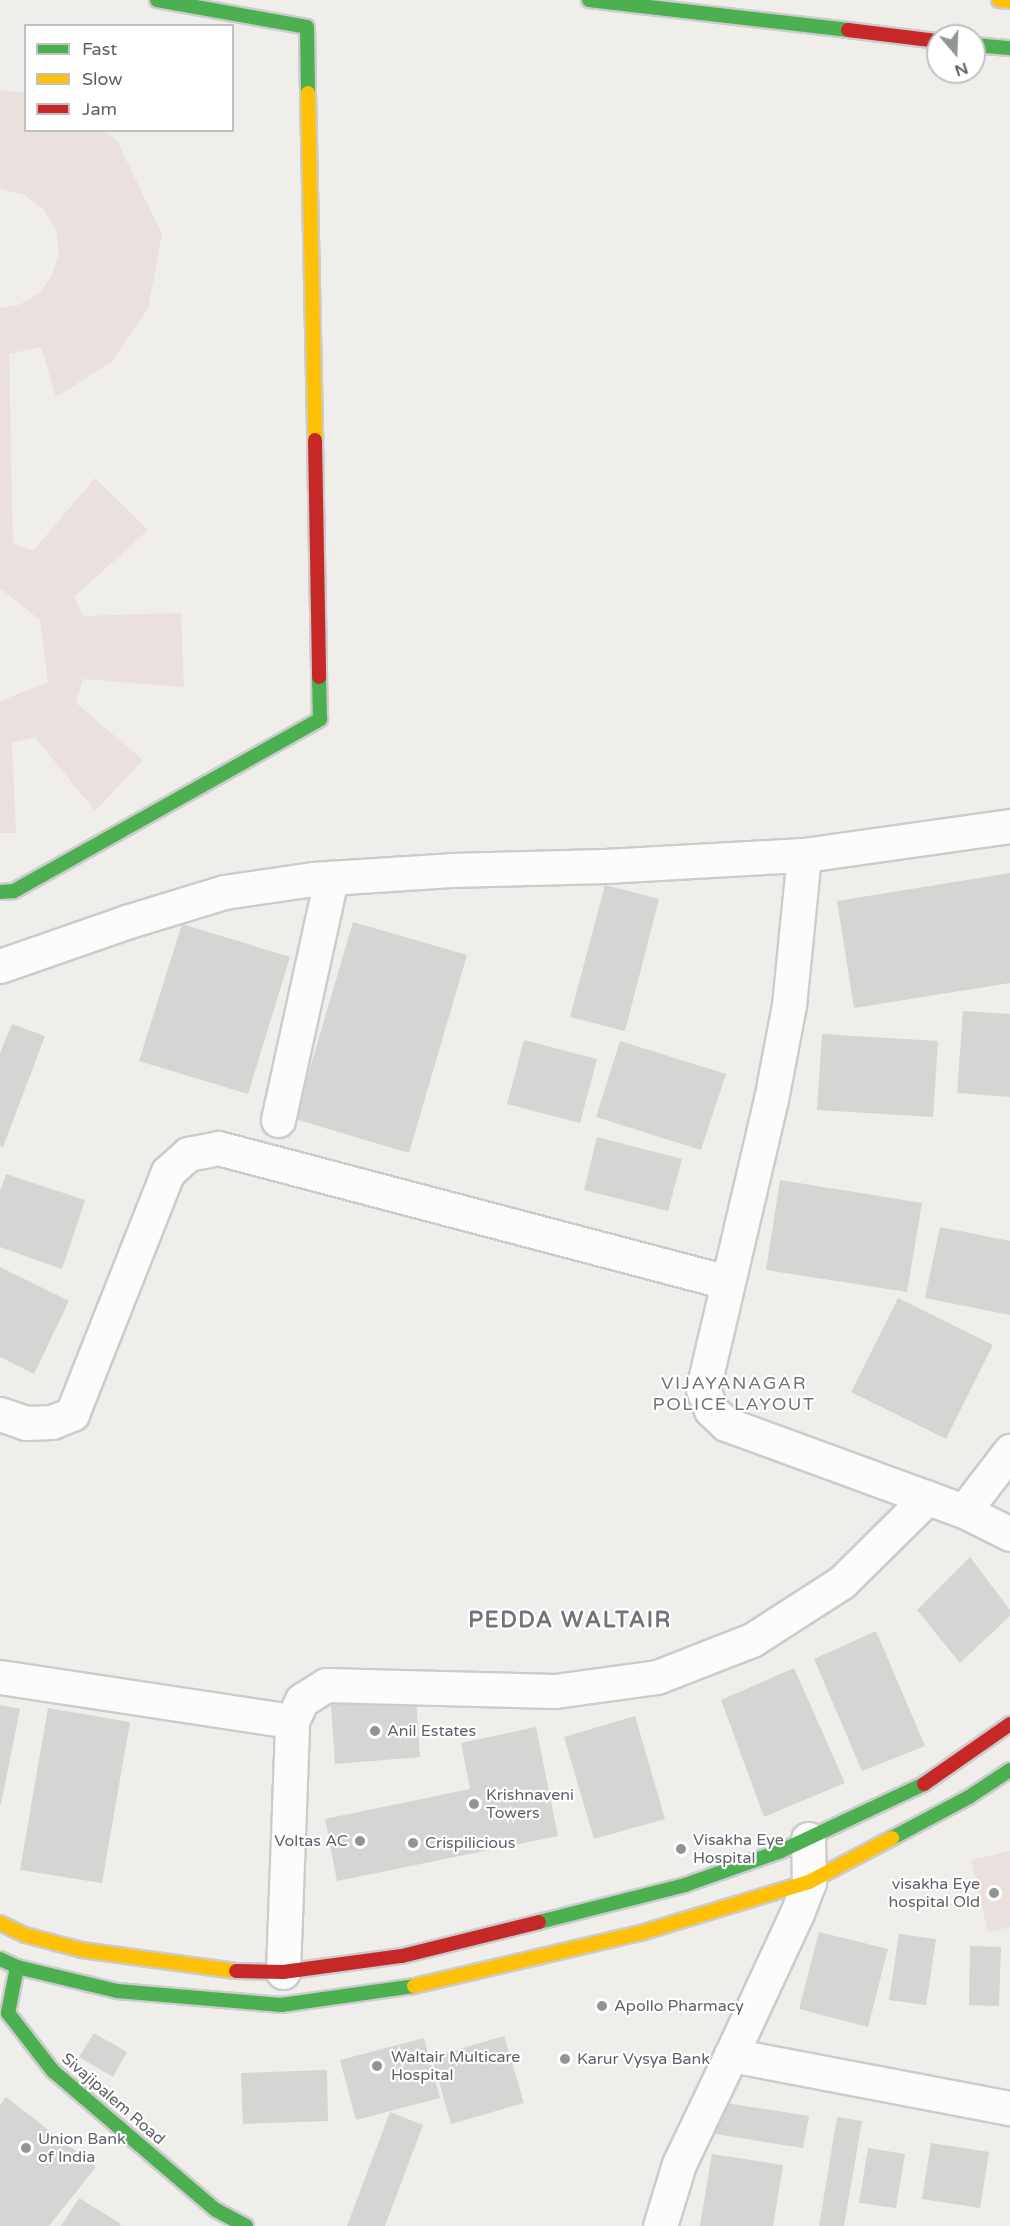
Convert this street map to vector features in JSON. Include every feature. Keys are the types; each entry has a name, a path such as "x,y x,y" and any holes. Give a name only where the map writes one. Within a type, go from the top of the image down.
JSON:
{"main road":[{"path":"0,891 14,891 320,719 307,27 157,0"},
{"path":"589,0 926,40"},
{"path":"999,0 1010,2"},
{"path":"986,46 1010,48"},
{"path":"0,1959 21,1951 82,1950 240,1972 283,1972 402,1956 685,1885 808,1839 918,1788 1010,1724"},
{"path":"0,1923 21,1951 117,1991 281,2005 412,1986 644,1932 809,1882 1002,1779"},
{"name":"Sivajipalem Road","path":"21,1951 8,2013 53,2071 216,2210 246,2226"}],"street":[{"path":"0,966 126,922 224,892 331,878 452,870 604,866 804,855 1010,826"},
{"path":"804,855 789,1005 771,1099 704,1389 711,1410 726,1424 964,1511 1010,1534"},
{"path":"278,1120 331,878"},
{"path":"0,1414 26,1423 52,1422 72,1414 168,1172 188,1154 218,1148 727,1282"},
{"path":"964,1511 1010,1451"},
{"path":"283,1972 292,1721 303,1700 326,1685 555,1691 657,1677 752,1641 842,1582 927,1498"},
{"path":"0,1677 292,1721"},
{"path":"660,2226 679,2164 809,1882 808,1839"},
{"path":"730,2055 1010,2108"}],"shaded area":[{"path":"0,90 24,93 24,132 106,132 116,139 162,234 148,309 111,362 56,397 41,347 9,354 13,543 33,551 95,478 148,530 74,597 83,616 181,613 184,687 83,679 76,703 143,760 95,811 35,737 12,743 16,833 0,833 0,701 48,682 40,620 0,588 0,308 19,305 39,293 52,275 59,252 56,229 43,209 25,195 0,189"},
{"name":"visakha Eye hospital Old","path":"1010,1851 1010,1927 988,1932 971,1860"}],"building":[{"path":"1010,873 1010,983 854,1008 837,901"},
{"path":"605,885 659,899 625,1031 570,1017"},
{"path":"353,922 467,955 409,1153 295,1119"},
{"path":"182,924 290,957 248,1094 139,1061"},
{"path":"963,1011 1010,1014 1010,1097 957,1093"},
{"path":"12,1024 45,1036 3,1147 0,1146 0,1053"},
{"path":"822,1034 938,1041 933,1117 817,1110"},
{"path":"524,1040 597,1059 580,1123 507,1104"},
{"path":"620,1041 726,1074 701,1150 596,1117"},
{"path":"597,1137 682,1159 668,1211 584,1190"},
{"path":"6,1174 85,1200 62,1269 0,1247 0,1191"},
{"path":"780,1180 922,1203 907,1292 766,1270"},
{"path":"940,1227 1010,1241 1010,1315 925,1298"},
{"path":"0,1267 69,1301 34,1374 0,1357"},
{"path":"898,1298 993,1345 946,1439 851,1392"},
{"path":"970,1557 1010,1610 1010,1616 960,1663 917,1610"},
{"path":"876,1631 925,1746 862,1771 814,1659"},
{"path":"794,1668 845,1783 764,1817 721,1700"},
{"name":"Anil Estates","path":"416,1698 420,1757 335,1764 331,1705"},
{"path":"0,1705 20,1709 1,1804 0,1804"},
{"path":"48,1708 130,1722 102,1883 20,1870"},
{"path":"635,1716 665,1819 594,1839 564,1737"},
{"name":"Krishnaveni Towers","path":"536,1727 558,1836 337,1881 325,1819 470,1789 461,1743"},
{"path":"819,1932 888,1949 868,2027 799,2009"},
{"path":"899,1934 936,1939 926,2005 889,2000"},
{"path":"970,1946 1001,1947 999,2006 969,2005"},
{"path":"94,2033 127,2052 113,2077 79,2057"},
{"path":"504,2036 524,2103 451,2124 432,2057"},
{"path":"424,2038 440,2098 356,2120 340,2060"},
{"path":"327,2070 328,2121 243,2124 241,2073"},
{"path":"6,2097 96,2167 49,2226 0,2226 0,2105"},
{"path":"714,2101 809,2116 803,2148 709,2133"},
{"path":"390,2112 423,2125 385,2226 347,2226"},
{"path":"837,2117 862,2121 844,2226 819,2226"},
{"path":"931,2143 989,2152 980,2208 922,2199"},
{"path":"868,2148 905,2154 896,2208 859,2203"},
{"path":"712,2154 783,2165 773,2226 700,2226"},
{"path":"79,2198 121,2224 120,2226 61,2226"}],"traffic: fast":[{"path":"157,0 307,27 308,93"},
{"path":"589,0 848,30"},
{"path":"986,46 1010,48"},
{"path":"0,892 14,891 320,719 319,677"},
{"path":"892,1838 969,1797 1010,1770"},
{"path":"539,1922 685,1885 781,1851 924,1784"},
{"path":"0,1959 17,1967 117,1991 281,2005 414,1986"},
{"path":"17,1967 8,2013 53,2071 216,2210 246,2226"}],"traffic: slow":[{"path":"999,0 1010,1"},
{"path":"308,93 315,440"},
{"path":"414,1986 644,1932 809,1882 892,1838"},
{"path":"0,1923 25,1935 82,1950 236,1971"}],"traffic: jam":[{"path":"848,30 926,40"},
{"path":"315,440 319,677"},
{"path":"924,1784 1010,1724"},
{"path":"236,1971 283,1972 402,1956 539,1922"}],"place":[{"name":"Anil Estates","path":"375,1731"},
{"name":"Krishnaveni Towers","path":"474,1804"},
{"name":"Voltas AC","path":"360,1841"},
{"name":"Crispilicious","path":"413,1843"},
{"name":"Visakha Eye Hospital","path":"681,1849"},
{"name":"visakha Eye hospital Old","path":"994,1893"},
{"name":"Apollo Pharmacy","path":"602,2006"},
{"name":"Karur Vysya Bank","path":"565,2059"},
{"name":"Waltair Multicare Hospital","path":"377,2066"},
{"name":"Union Bank of India","path":"26,2148"}],"district":[{"name":"VIJAYANAGAR POLICE LAYOUT","path":"734,1394"},
{"name":"PEDDA WALTAIR","path":"570,1621"}]}
